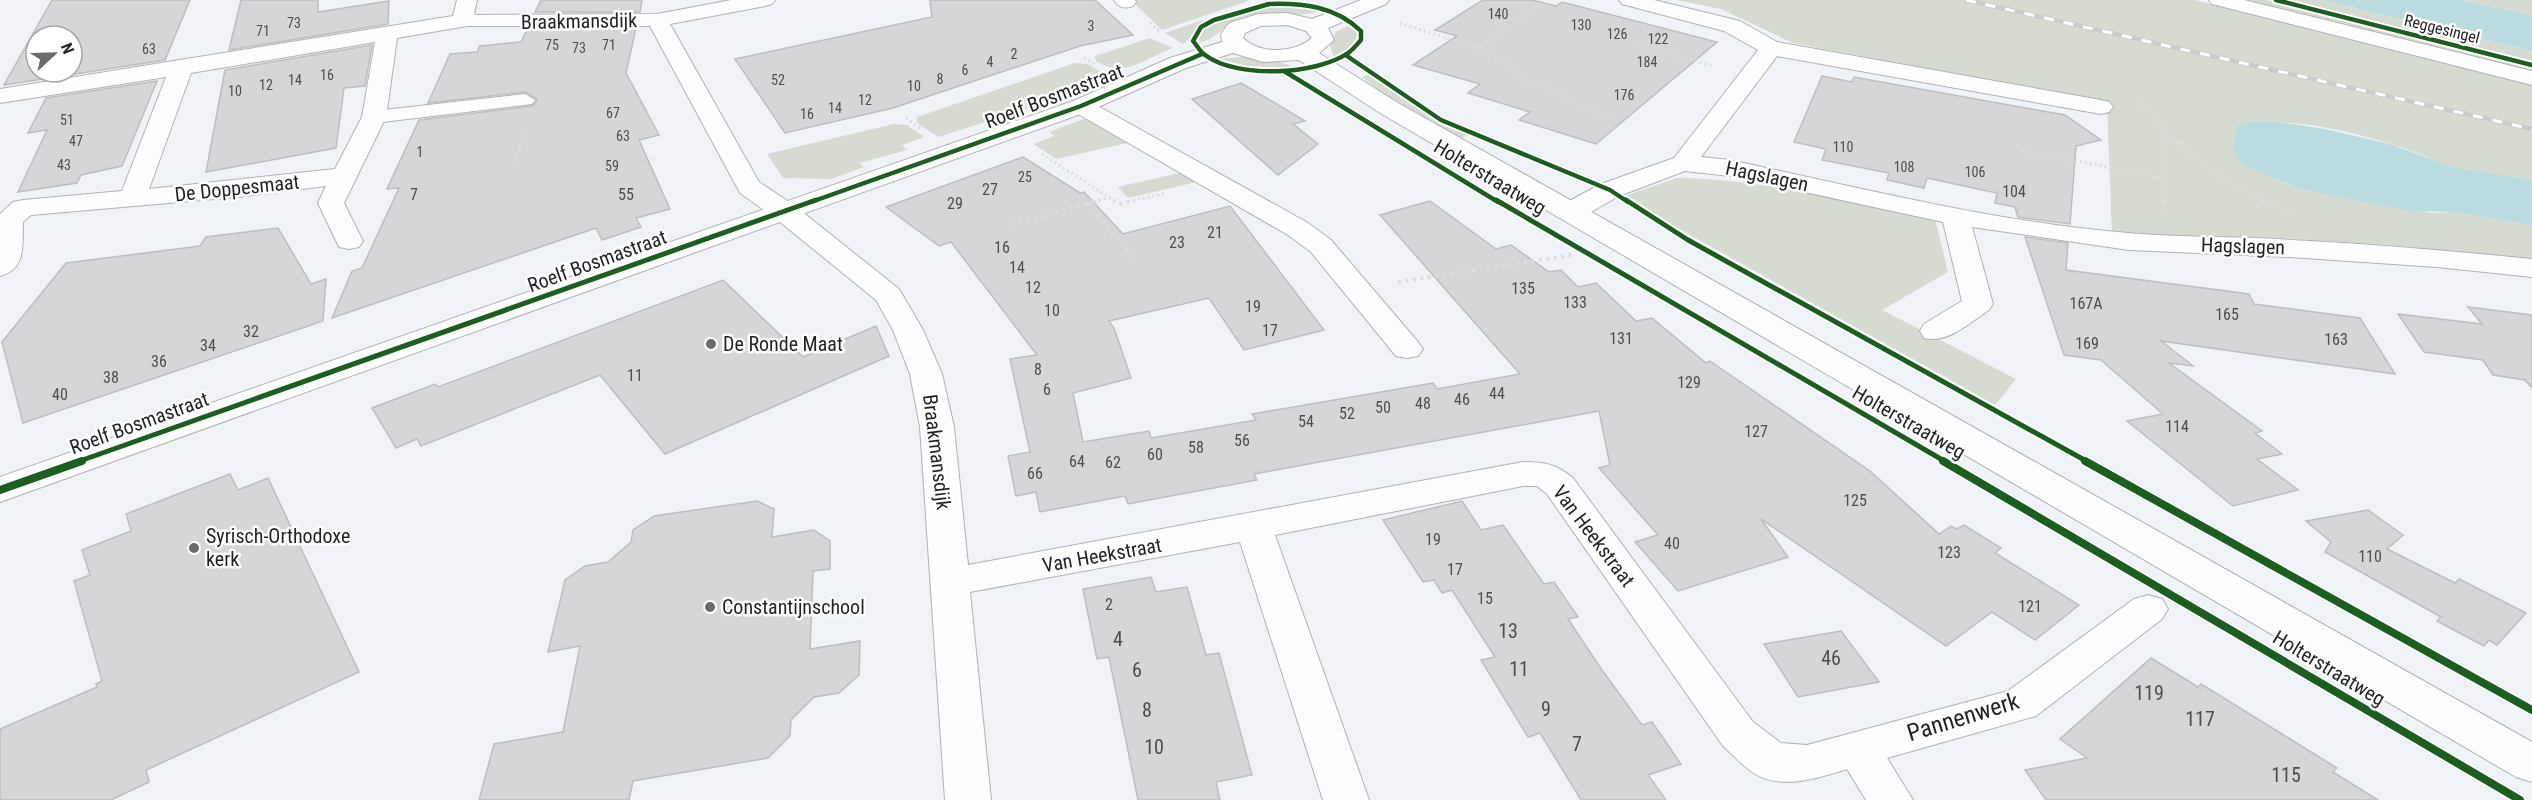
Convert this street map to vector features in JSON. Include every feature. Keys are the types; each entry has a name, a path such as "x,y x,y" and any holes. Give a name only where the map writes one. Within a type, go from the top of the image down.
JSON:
{"street":[{"path":"657,20 765,0"},
{"path":"1309,39 1287,19 1258,20 1237,28 1232,34 1235,45 1259,54 1309,39 1342,15 1379,0"},
{"path":"1629,0 1732,26 1771,48 2101,107"},
{"name":"Reggesingel","path":"2219,0 2532,78"},
{"path":"0,96 387,35 467,10"},
{"name":"Braakmansdijk","path":"467,10 496,23 657,20 749,187 888,295 908,330 926,374 937,427 968,800"},
{"path":"348,241 331,203 342,176 374,117 387,35"},
{"name":"Holterstraatweg","path":"1309,39 1389,108 2532,764"},
{"name":"Roelf Bosmastraat","path":"0,490 1009,132 1081,106 1178,63 1235,45"},
{"path":"1683,163 1771,48"},
{"path":"132,199 181,68"},
{"name":"Roelf Bosmastraat","path":"1081,106 1278,216 1321,246 1407,349"},
{"name":"Hagslagen","path":"1572,211 1610,190 1683,163 1730,168 2022,229 2129,242 2290,248 2437,258 2532,268"},
{"name":"De Doppesmaat","path":"0,267 8,258 9,219 23,208 132,199 342,176"},
{"path":"1935,331 1978,304 1955,216"},
{"name":"Van Heekstraat","path":"951,582 1254,527 1522,474 1545,474 1560,486 1738,734 1771,761 1808,763 1857,748"},
{"path":"1254,527 1346,800"},
{"name":"Pannenwerk","path":"1857,748 2021,704 2148,609"},
{"path":"1857,748 1890,800"}],"lane":[{"path":"374,117 525,100"}],"path":[{"path":"1477,48 1543,4"},
{"path":"1342,15 1361,31 1381,28 1396,22 1404,14"},
{"path":"1396,22 1477,48 1505,63 1523,79 1554,90 1581,107 1618,119"},
{"path":"1632,44 1750,75"},
{"path":"2162,129 2219,178 2239,190 2298,215"},
{"path":"1009,132 1119,204 1216,180"},
{"path":"2021,150 2163,178"},
{"path":"1076,176 1082,174"},
{"path":"1012,224 1109,198"},
{"path":"1088,203 1136,261"},
{"path":"1355,288 1573,255"}],"shaded area":[{"path":"1131,0 1247,0 1248,1 1162,30"},
{"path":"1677,0 2195,0 2532,85 2532,180 2449,166 2412,151 2324,127 2278,122 2236,126 2243,165 2300,189 2431,213 2455,212 2532,225 2532,260 2401,246 2302,239 2112,233 2107,103 1793,43 1721,9"},
{"path":"2244,0 2266,0 2532,67 2532,72"},
{"path":"2284,0 2322,0 2532,51 2532,62"},
{"path":"2459,0 2532,0 2532,15"},
{"path":"1299,6 1322,10 1303,14 1263,14 1243,17 1211,38 1199,43 1202,33 1211,24 1224,18 1257,9"},
{"path":"1205,21 1183,44 1165,33"},
{"path":"1351,24 1357,32 1355,43 1344,54 1334,57 1330,46 1336,32"},
{"path":"1150,38 1173,48 1125,68 1106,66 1096,61 1095,56"},
{"path":"1240,57 1270,59 1299,68 1247,66 1221,59"},
{"path":"1075,63 1087,64 1104,73 1048,102 938,137 917,123 917,117"},
{"path":"1369,75 1428,115 1467,135 1460,139 1403,109 1362,77"},
{"path":"1089,117 1132,142 1056,159 1034,144 1054,136 1049,132"},
{"path":"894,124 907,125 924,137 902,145 907,150 860,163 864,167 831,179 783,178 767,154"},
{"path":"1184,172 1201,181 1128,198 1118,187"},
{"path":"1677,178 1710,179 1774,187 1935,219 1948,272 1882,310 2016,379 1995,405 1622,197"}],"water":[{"path":"2322,0 2459,0 2532,15 2532,51"},
{"path":"2253,122 2280,122 2325,129 2390,144 2453,167 2532,180 2532,225 2455,212 2409,211 2300,189 2243,165 2233,149 2236,126"}],"building":[{"path":"52,0 190,0 165,60 84,73 84,24 38,24"},
{"path":"241,0 318,0 318,12 389,1 388,24 229,50"},
{"path":"541,0 642,0 640,12 535,12"},
{"path":"930,0 1095,0 1133,35 1080,46 893,108 785,133 735,59 932,17"},
{"path":"1483,0 1532,0 1556,6 1562,2 1717,42 1596,144 1519,120 1530,112 1468,93 1480,84 1413,65 1457,36 1435,30"},
{"path":"528,28 636,28 626,73 659,135 639,140 670,209 636,218 641,227 602,240 596,228 332,318 352,271 362,268 399,188 387,189 419,120 532,106 537,101 525,92 428,103 450,54 477,52 480,46 521,42"},
{"path":"372,45 365,86 344,88 336,148 206,172 225,70"},
{"path":"24,50 24,82 4,85"},
{"path":"1822,76 1852,82 1854,77 2065,115 2101,140 2076,146 2070,224 2018,217 2015,207 1995,203 1997,193 1927,178 1924,188 1887,180 1889,173 1822,160 1826,149 1794,142"},
{"path":"157,81 122,166 81,175 77,183 18,192 47,130 28,133 46,98"},
{"path":"1241,83 1305,121 1293,124 1318,144 1278,175 1192,99"},
{"path":"1023,157 1080,193 1084,192 1123,234 1230,206 1324,330 1244,350 1209,298 1109,321 1114,328 1131,378 1073,393 1083,442 1149,431 1151,438 1256,420 1252,414 1433,383 1437,389 1520,374 1380,215 1430,201 1496,249 1511,245 1549,272 1561,270 1578,287 1596,283 1636,321 1652,318 1706,363 1710,361 1870,471 1939,534 1951,526 1957,529 1964,525 2001,548 1995,553 2079,605 2035,640 1992,612 1946,646 1761,519 1788,557 1678,591 1635,542 1658,535 1599,468 1610,465 1599,411 1254,474 1257,480 1128,504 1125,496 1040,512 1036,492 1016,496 1008,456 1030,452 1010,359 1037,355 951,242 939,246 886,207"},
{"path":"278,228 311,284 326,279 323,321 23,423 2,342 66,263 200,246 206,237"},
{"path":"2025,237 2068,243 2066,270 2249,294 2254,304 2360,318 2395,374 2161,341 2193,366 2169,363 2262,431 2255,433 2282,454 2257,459 2298,490 2233,506 2127,421 2163,414 2101,360 2064,355"},
{"path":"723,280 803,357 876,326 889,356 665,454 600,375 421,446 417,439 396,448 372,408 435,384 438,387"},
{"path":"2468,307 2532,315 2532,388 2525,380 2493,375 2483,360 2424,352 2398,314 2482,324"},
{"path":"230,474 238,490 268,478 359,672 146,770 149,782 111,800 0,800 0,729 97,687 96,684 102,681 74,581 90,575 82,550 131,531 126,514"},
{"path":"757,501 774,509 772,537 814,530 830,541 830,569 813,571 810,649 860,641 859,675 839,693 814,697 791,720 790,736 768,758 633,781 629,800 479,800 494,744 563,732 580,646 548,652 565,580 585,566 608,562 631,542 633,530 654,516"},
{"path":"1462,501 1481,530 1503,525 1544,584 1554,582 1578,617 1568,619 1602,670 1642,725 1652,722 1681,764 1648,775 1666,800 1581,800 1540,733 1528,737 1481,660 1495,657 1452,590 1442,593 1434,580 1423,582 1383,520"},
{"path":"2368,510 2403,535 2387,549 2455,583 2459,579 2526,613 2497,645 2489,640 2484,646 2437,621 2441,617 2325,552 2331,542 2306,521"},
{"path":"1151,577 1156,592 1187,587 1206,655 1219,653 1252,775 1216,782 1220,800 1138,800 1109,657 1097,659 1083,589"},
{"path":"1841,631 1879,682 1798,697 1764,644"},
{"path":"2151,658 2198,687 2201,684 2337,768 2333,772 2378,800 2046,800 2025,770 2087,758 2060,739"}],"railway":[{"path":"1966,0 2532,129"}],"cycle path":[{"path":"2276,0 2532,65"},
{"path":"1269,4 1306,5 1331,11 1352,22 1361,31 1361,40 1348,53 1328,63 1303,69 1276,71 1249,70 1224,64 1205,55 1193,41 1201,27 1214,20 1269,4"},
{"path":"0,490 1081,106 1202,54"},
{"path":"1347,56 1441,120 1610,190 1688,240 2532,710"},
{"path":"1284,71 1553,235 2171,593 2520,800"}],"place":[{"name":"De Ronde Maat","path":"711,344"},
{"name":"Syrisch-Orthodoxe kerk","path":"194,548"},
{"name":"Constantijnschool","path":"710,607"}]}
